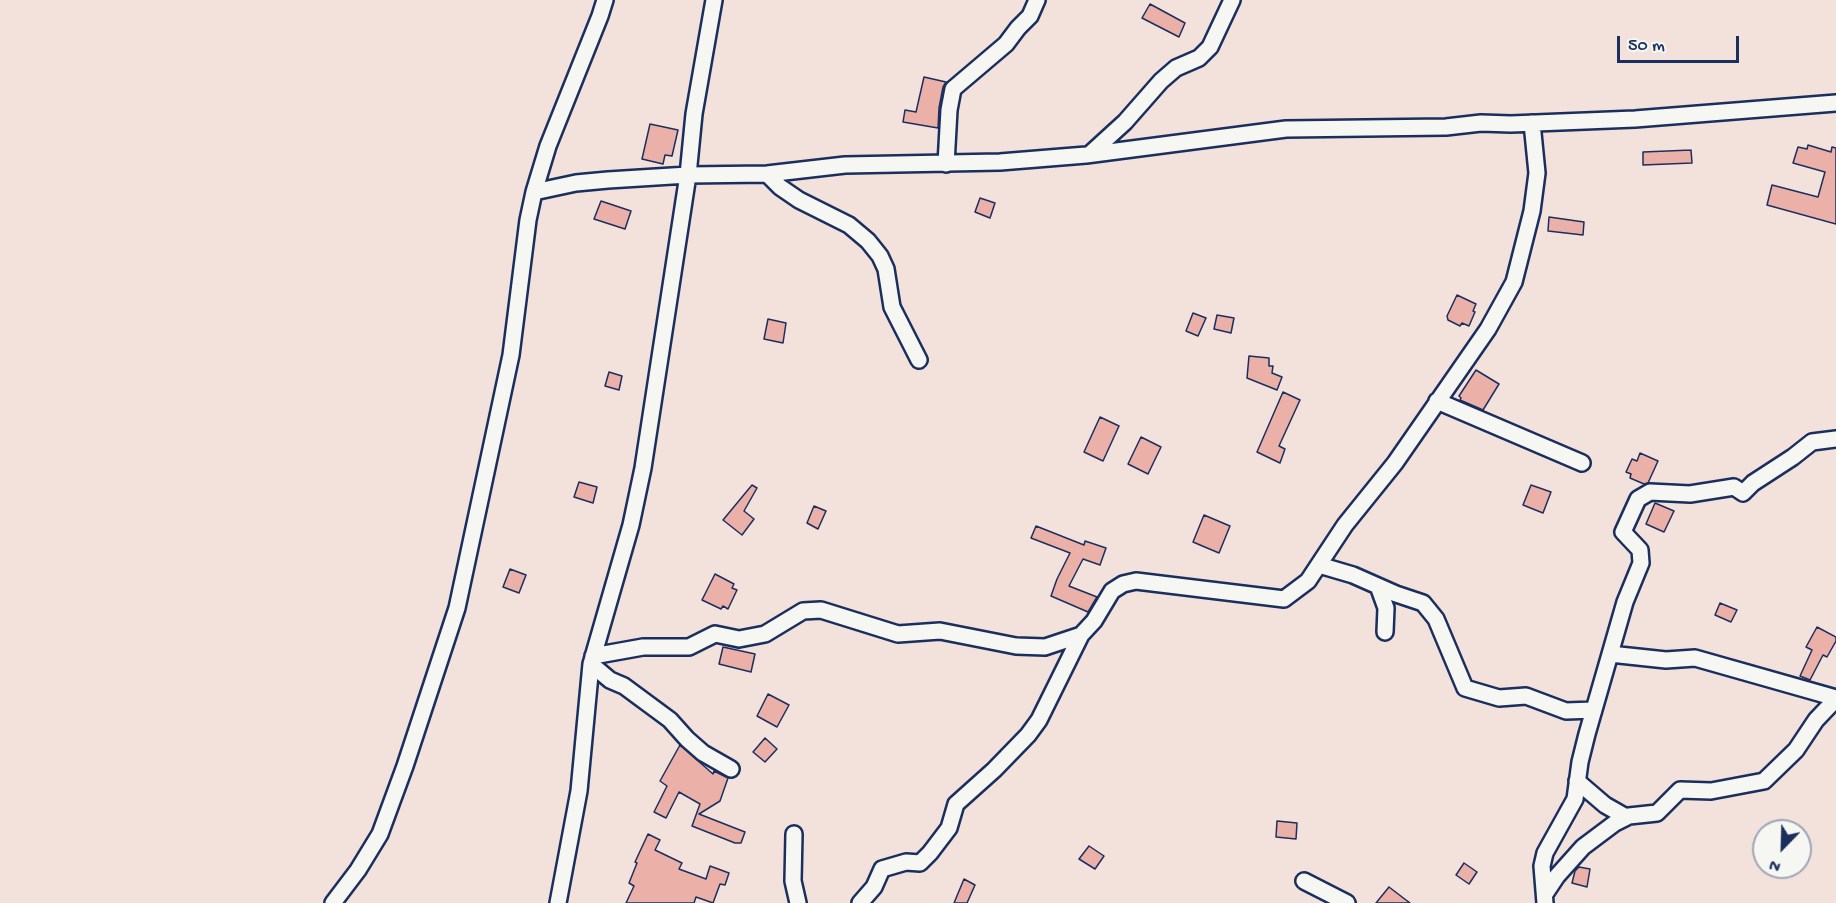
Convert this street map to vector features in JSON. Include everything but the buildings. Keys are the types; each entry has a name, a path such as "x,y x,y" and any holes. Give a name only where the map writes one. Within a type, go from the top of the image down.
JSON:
{"street":[{"path":"333,903 358,870 380,834 457,608 511,355 528,220 534,192 548,146 605,0"},
{"path":"558,903 579,791 592,660 631,525 643,468 688,175 694,114 714,0"},
{"path":"946,164 949,110 953,89 1006,44 1030,16 1036,0"},
{"path":"1091,153 1125,122 1161,81 1176,69 1198,58 1210,47 1232,0"},
{"path":"534,192 576,183 688,175 767,174 845,165 1000,162 1286,129 1446,127 1481,123 1635,119 1836,103"},
{"path":"860,903 874,887 882,869 906,862 920,863 930,854 949,828 956,804 994,771 1028,735 1039,720 1081,635 1094,621 1112,591 1123,584 1136,581 1284,599 1308,581 1345,525 1395,463 1488,329 1514,282 1532,211 1537,173 1532,123"},
{"path":"767,174 780,188 799,200 849,225 880,256 886,269 892,307 919,360"},
{"path":"1437,401 1582,462"},
{"path":"1545,899 1542,866 1545,854 1575,799 1580,762 1594,710 1625,602 1641,563 1640,550 1623,532 1638,499 1650,492 1690,494 1734,487 1743,493 1753,483 1812,442 1836,439"},
{"path":"1319,565 1353,575 1424,603 1436,619 1466,688 1499,698 1526,696 1566,711 1594,710"},
{"path":"1378,586 1386,608 1385,632"},
{"path":"592,660 643,647 689,647 715,634 739,639 765,634 803,611 821,610 898,634 940,631 1016,646 1046,647 1081,635"},
{"path":"1545,899 1557,876 1583,847 1626,817 1657,813 1680,790 1711,791 1764,781 1796,750 1816,720 1836,698 1695,658 1666,660 1610,654"},
{"path":"592,660 610,680 624,686 670,720 704,753 731,769"},
{"path":"1577,781 1605,805 1626,817"},
{"path":"794,834 793,881 798,903"},
{"path":"1304,880 1347,903"}]}
